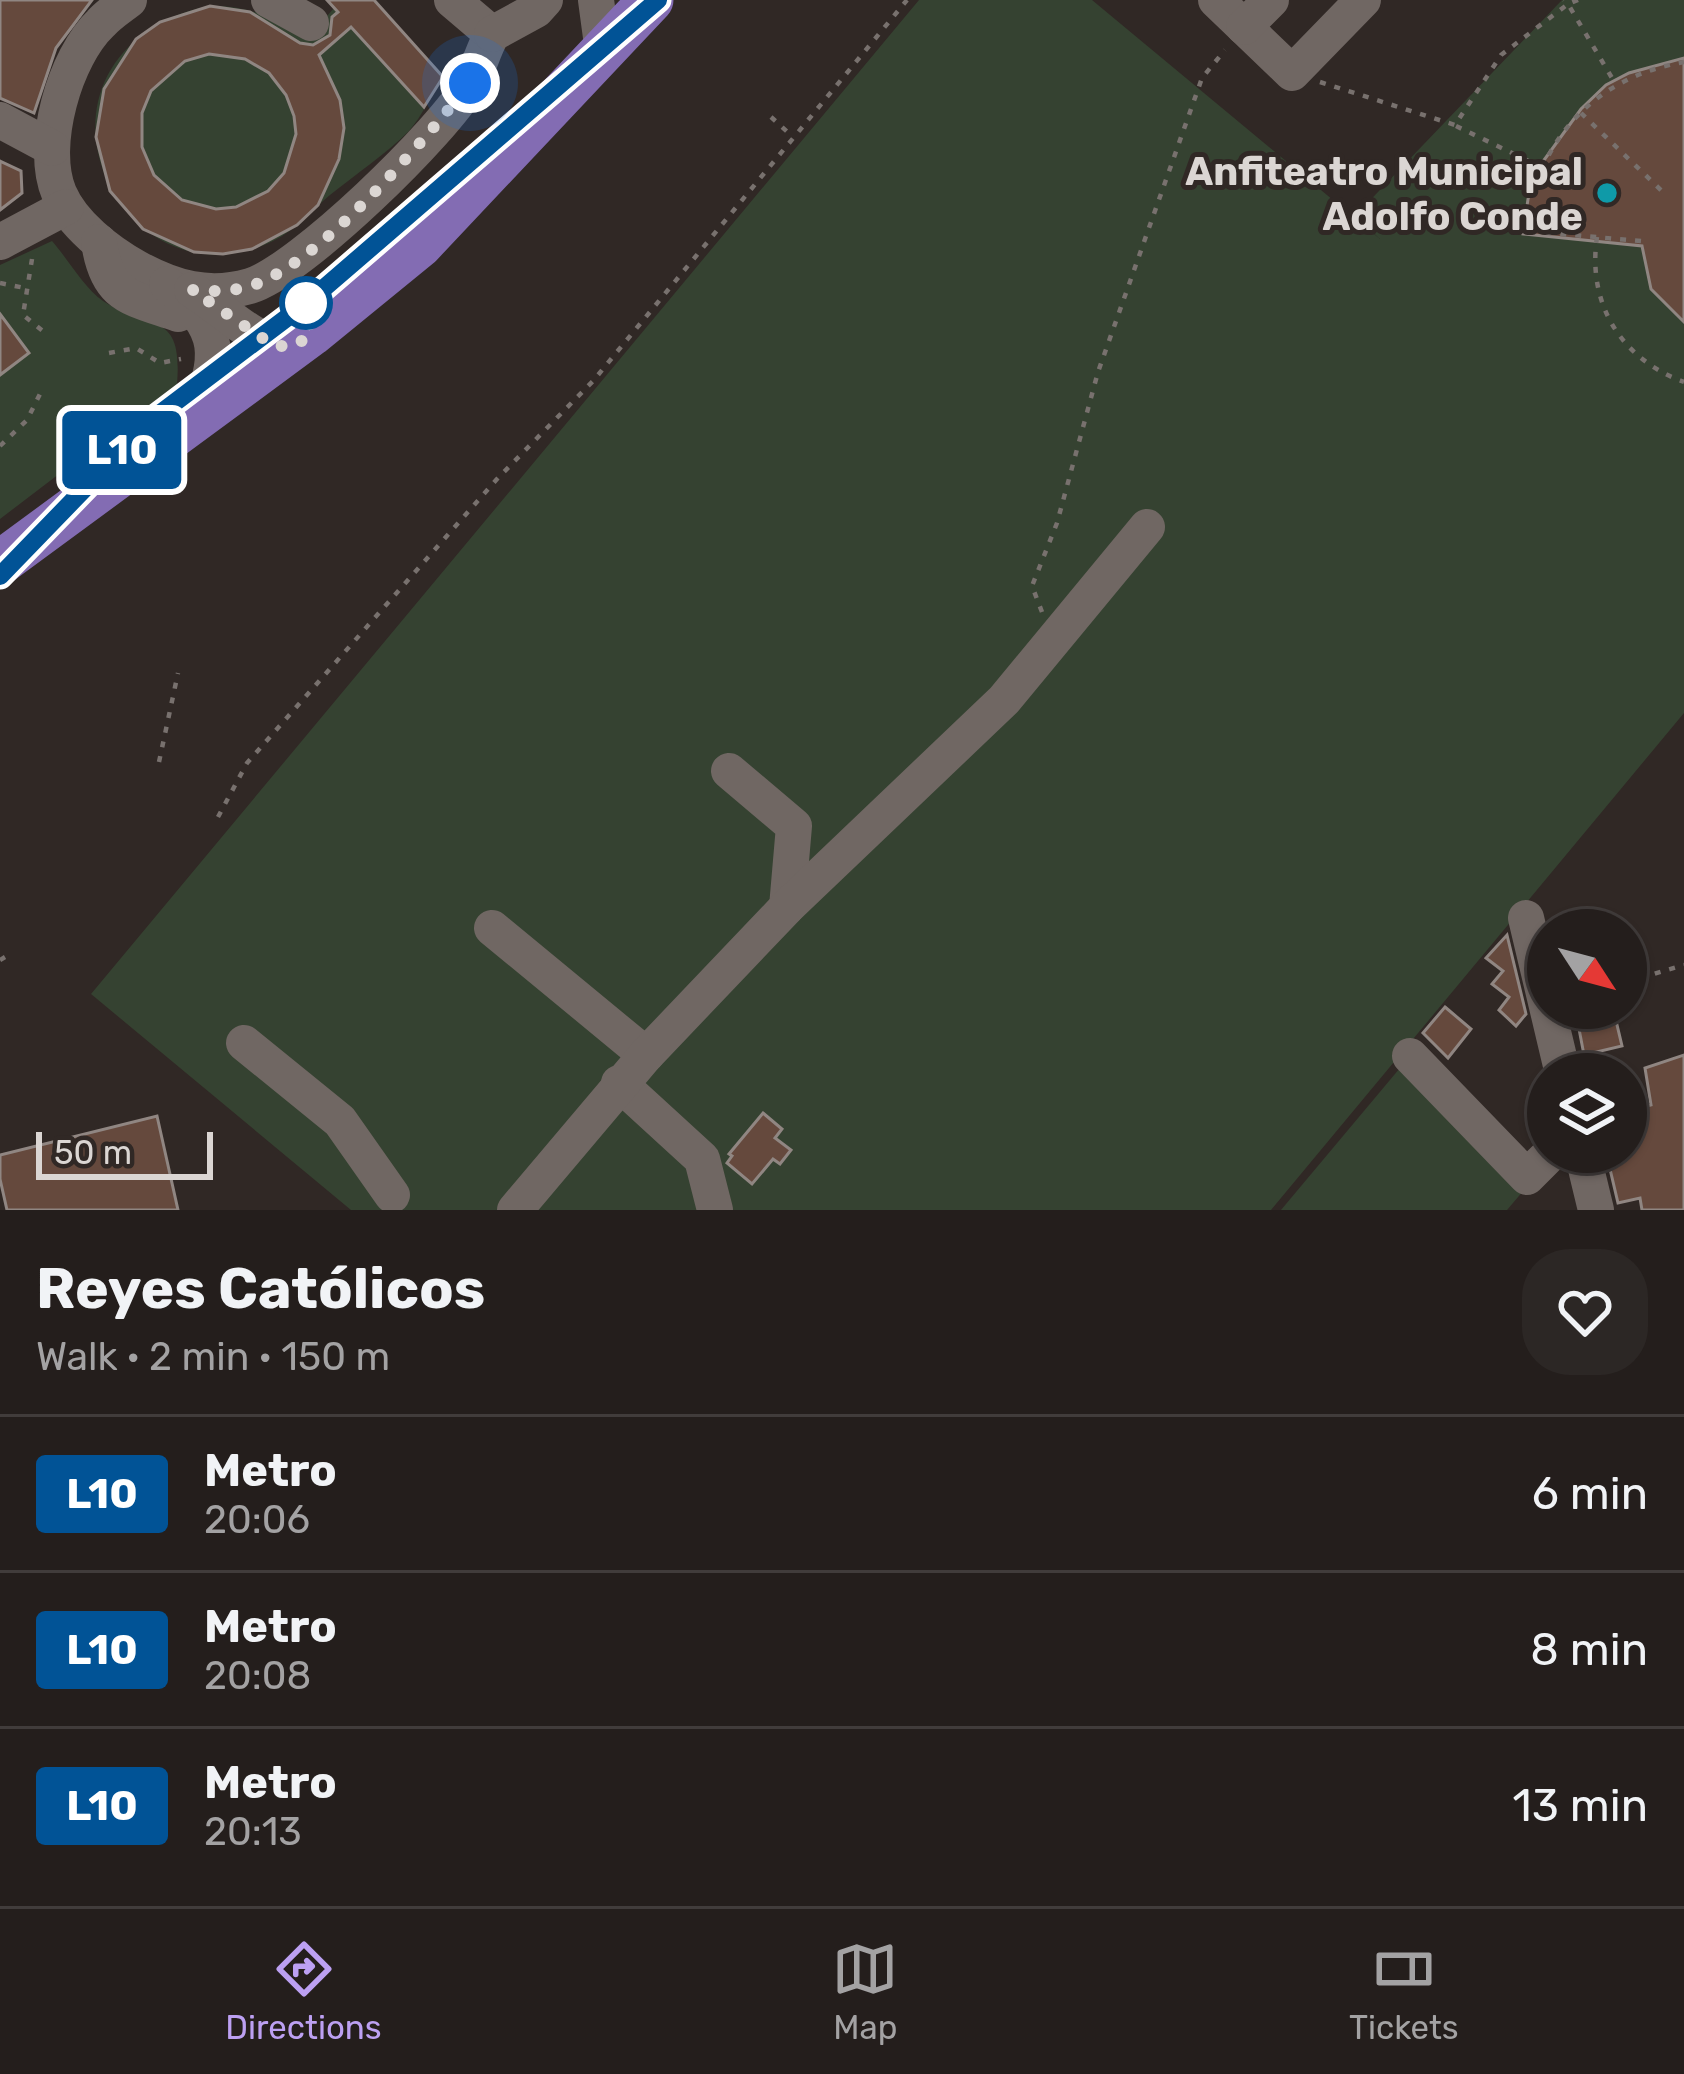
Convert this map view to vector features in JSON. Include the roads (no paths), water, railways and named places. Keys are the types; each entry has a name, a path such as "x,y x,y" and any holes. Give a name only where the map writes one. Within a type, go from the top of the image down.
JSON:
{"main road":[{"path":"0,563 295,346 420,245 652,0"}],"street":[{"path":"129,0 99,24 76,55 57,112 52,148 56,188 66,207 99,242 256,337 274,346 295,346"},
{"path":"269,0 311,23"},
{"path":"452,0 492,34"},
{"path":"192,296 253,285 285,270 329,235 435,128 470,83 492,34 545,0"},
{"path":"596,0 603,52"},
{"path":"1216,0 1292,73 1364,0"},
{"path":"1244,27 1271,0"},
{"path":"0,120 52,148"},
{"path":"12,234 66,207"},
{"path":"192,296 213,344 214,370 196,420"},
{"path":"514,1210 619,1083 787,908 1004,700 1147,527"},
{"path":"729,771 794,826 787,908"},
{"path":"1526,918 1558,1053"},
{"path":"492,928 646,1055"},
{"path":"244,1043 340,1121 393,1205"},
{"path":"1410,1056 1527,1177 1531,1173"},
{"path":"619,1083 702,1159 715,1210"},
{"path":"1587,1173 1596,1210"}],"metro line":[{"name":"L10","path":"0,576 149,422 309,301 658,0"}],"place":[{"name":"Anfiteatro Municipal Adolfo Conde","path":"1607,193"}]}
